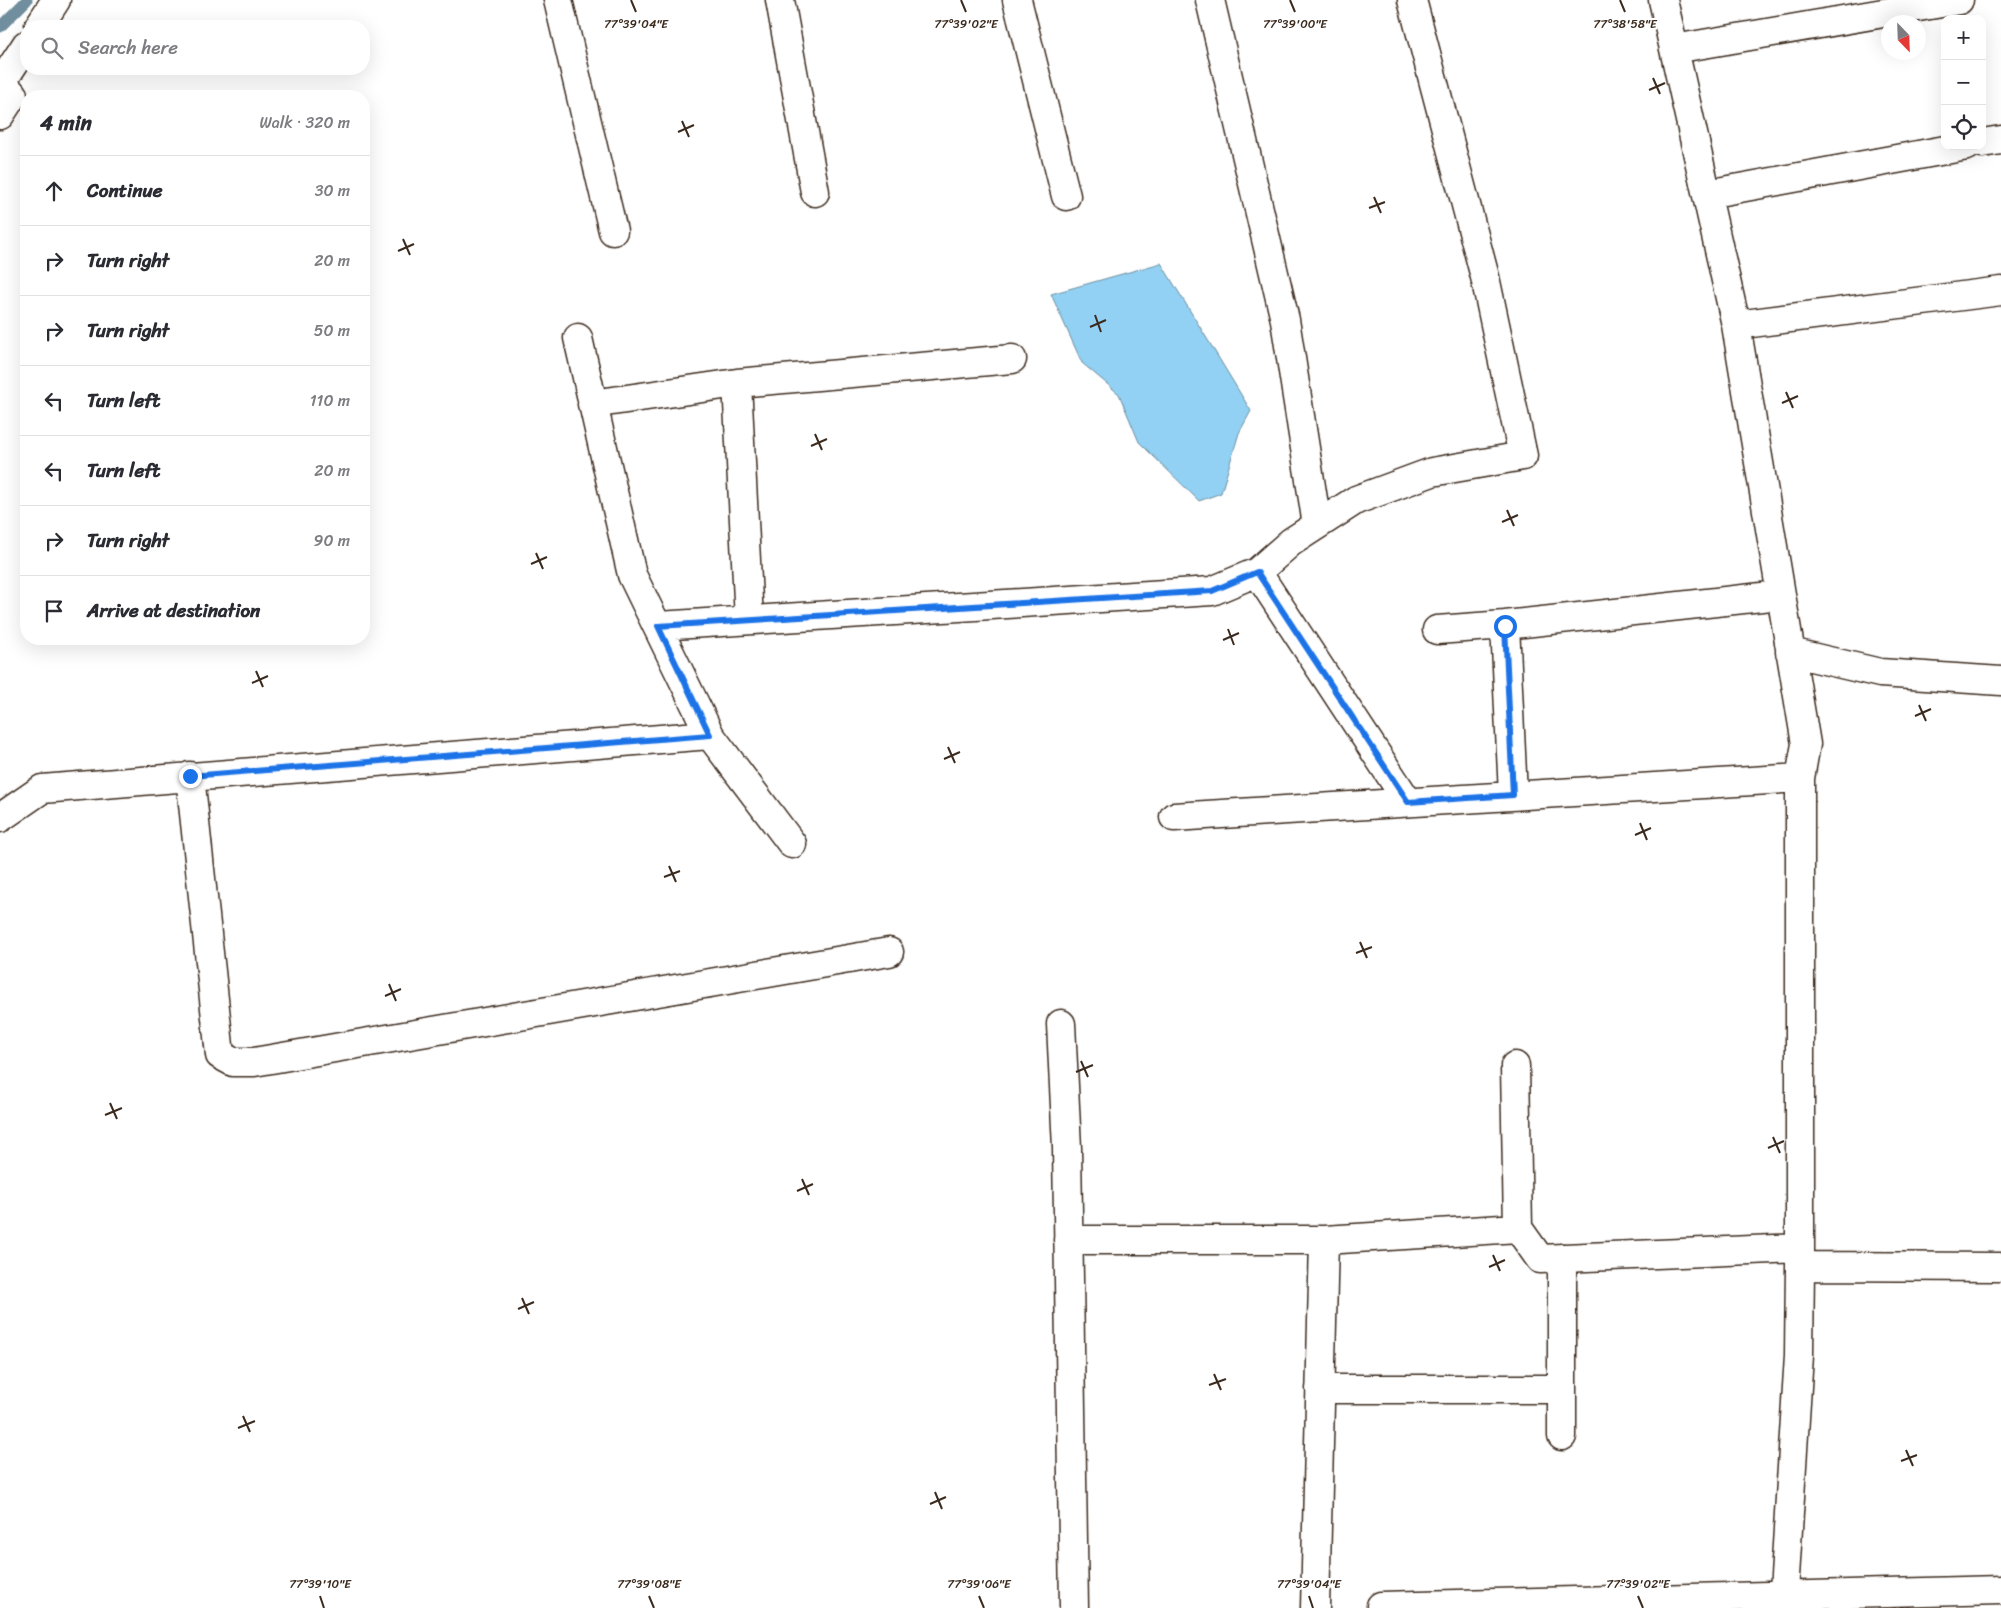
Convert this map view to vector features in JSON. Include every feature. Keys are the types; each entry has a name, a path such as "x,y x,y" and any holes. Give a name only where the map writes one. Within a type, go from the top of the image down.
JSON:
{"street":[{"path":"43,20 56,0"},
{"path":"558,0 614,231"},
{"path":"780,0 815,192"},
{"path":"1016,0 1066,196"},
{"path":"1210,0 1285,320 1317,525"},
{"path":"658,626 1212,591 1257,572 1291,542 1356,500 1432,472 1523,456 1485,277 1412,0"},
{"path":"1663,0 1736,325 1806,744 1800,778 1799,1356 1783,1602"},
{"path":"1674,49 1959,0"},
{"path":"0,115 13,96 1,81 20,54"},
{"path":"1986,143 2001,140"},
{"path":"1707,194 1945,150"},
{"path":"1736,325 2001,291"},
{"path":"578,338 632,575 710,735 792,844"},
{"path":"592,404 737,383 1012,358"},
{"path":"737,383 750,620"},
{"path":"1257,572 1408,802"},
{"path":"1437,630 1505,626 1780,595"},
{"path":"1505,626 1513,795"},
{"path":"1790,652 1880,673 2001,681"},
{"path":"0,818 42,789 710,735"},
{"path":"190,776 220,1055 232,1062 254,1062 889,952"},
{"path":"1174,817 1800,778"},
{"path":"1061,1024 1067,1148 1074,1608"},
{"path":"1515,1066 1518,1228 1540,1259 1800,1257 2001,1267"},
{"path":"1068,1240 1324,1240 1518,1228"},
{"path":"1315,1608 1324,1240"},
{"path":"1562,1258 1562,1436"},
{"path":"1320,1389 1562,1389"},
{"path":"1381,1606 1783,1602 2001,1590"}],"water":[{"path":"1161,263 1251,411 1239,433 1221,493 1199,501 1139,442 1119,394 1082,363 1051,294"}],"waterway":[{"path":"0,27 27,0"}],"route":[{"path":"190,776 710,735 658,626 1212,591 1257,572 1408,802 1513,795 1505,626"}]}
